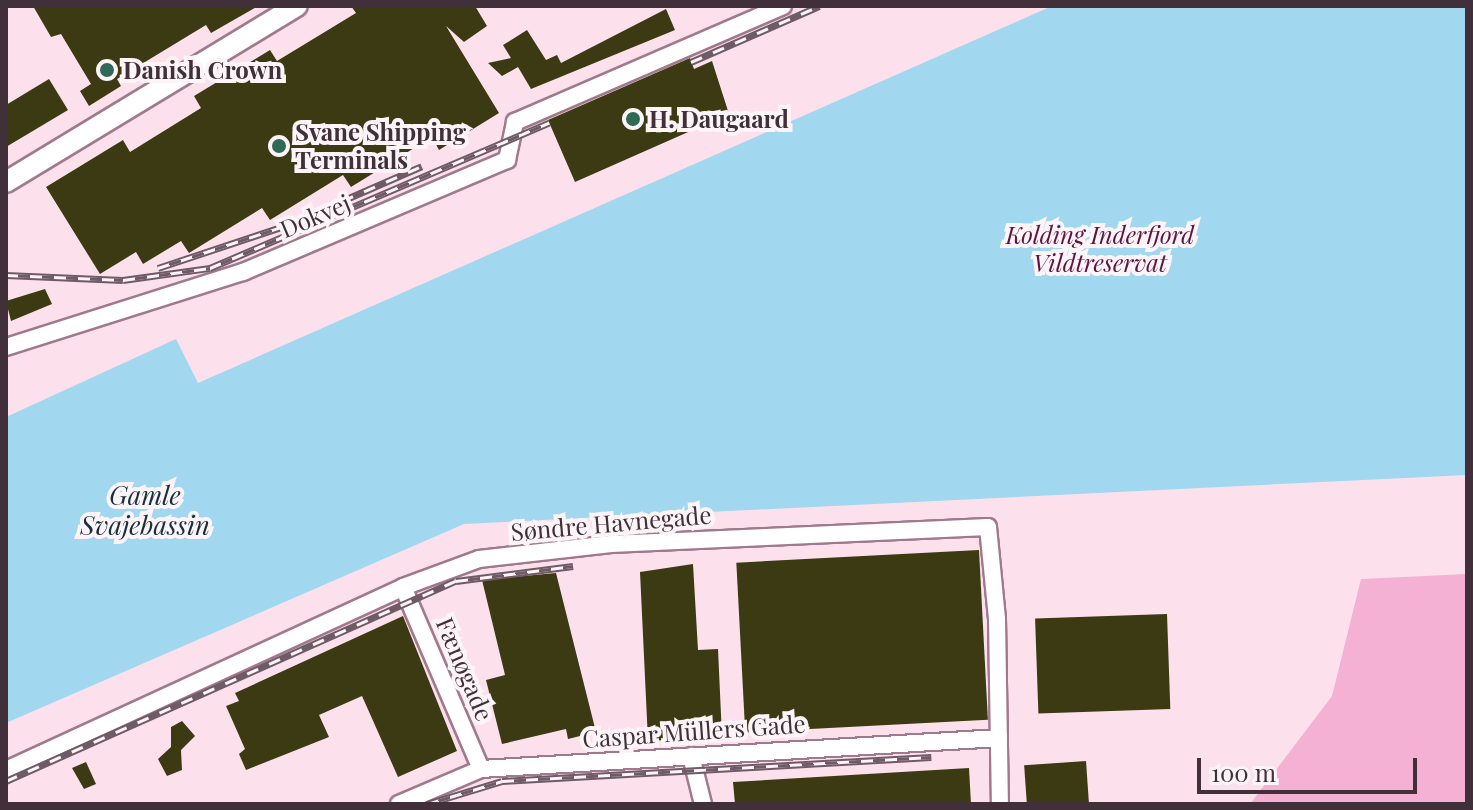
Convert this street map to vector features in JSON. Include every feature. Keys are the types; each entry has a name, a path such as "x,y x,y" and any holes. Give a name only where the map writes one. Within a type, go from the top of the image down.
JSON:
{"main road":[{"path":"6,182 297,6"}],"street":[{"name":"Dokvej","path":"6,347 243,272 507,160 515,122 783,6"},
{"name":"Søndre Havnegade","path":"6,770 403,587 479,559 611,544 988,527 1000,804"},
{"name":"Fænøgade","path":"403,587 481,769"},
{"name":"Caspar Müllers Gade","path":"399,804 481,769 999,738"},
{"path":"691,756 703,804"}],"shaded area":[{"path":"1467,574 1467,804 1250,804 1332,696 1361,579"}],"water":[{"name":"Kolding Inderfjord Vildtreservat","path":"1052,6 1467,6 1467,475 464,524 6,723 6,417 176,339 198,383"}],"building":[{"name":"Danish Crown","path":"33,6 258,6 211,33 206,25 117,79 121,86 89,106 80,91 91,84 61,34 51,37"},
{"name":"Svane Shipping Terminals","path":"351,6 475,6 487,26 464,42 446,26 499,113 439,150 432,137 351,187 343,175 270,220 262,208 189,253 181,241 143,264 136,252 100,274 46,187 123,140 130,152 201,108 194,96 270,50 277,61 356,13"},
{"path":"666,9 675,30 531,89 518,67 502,76 488,63 511,58 503,45 527,30 546,60 557,55 561,63"},
{"name":"H. Daugaard","path":"690,58 694,69 712,61 729,114 575,182 548,120"},
{"path":"49,79 68,110 6,147 6,105"},
{"path":"45,289 52,304 11,321 6,301"},
{"path":"979,550 988,720 745,732 736,563"},
{"path":"693,564 698,650 718,649 722,737 648,741 640,572"},
{"path":"556,573 596,732 568,739 566,729 502,744 486,680 505,675 482,580"},
{"path":"1167,614 1170,709 1038,714 1035,619"},
{"path":"403,616 457,751 398,777 362,696 319,715 329,737 246,770 239,754 245,749 226,706 239,701 235,693"},
{"path":"182,721 195,736 181,750 182,770 167,776 158,759 171,747 171,727"},
{"path":"1086,761 1089,804 1027,804 1024,765"},
{"path":"86,762 96,784 84,789 72,768"},
{"path":"969,768 971,804 735,804 733,782"}],"railway":[{"path":"691,62 819,6"},
{"path":"6,275 123,280 210,268 549,123"},
{"path":"342,201 422,166"},
{"path":"158,268 287,225"},
{"path":"6,781 456,581 573,566"},
{"path":"427,804 502,781 931,757"}],"place":[{"name":"Danish Crown","path":"107,70"},
{"name":"H. Daugaard","path":"633,119"},
{"name":"Svane Shipping Terminals","path":"279,146"}],"water label":[{"name":"Gamle Svajebassin","path":"145,510"}]}
